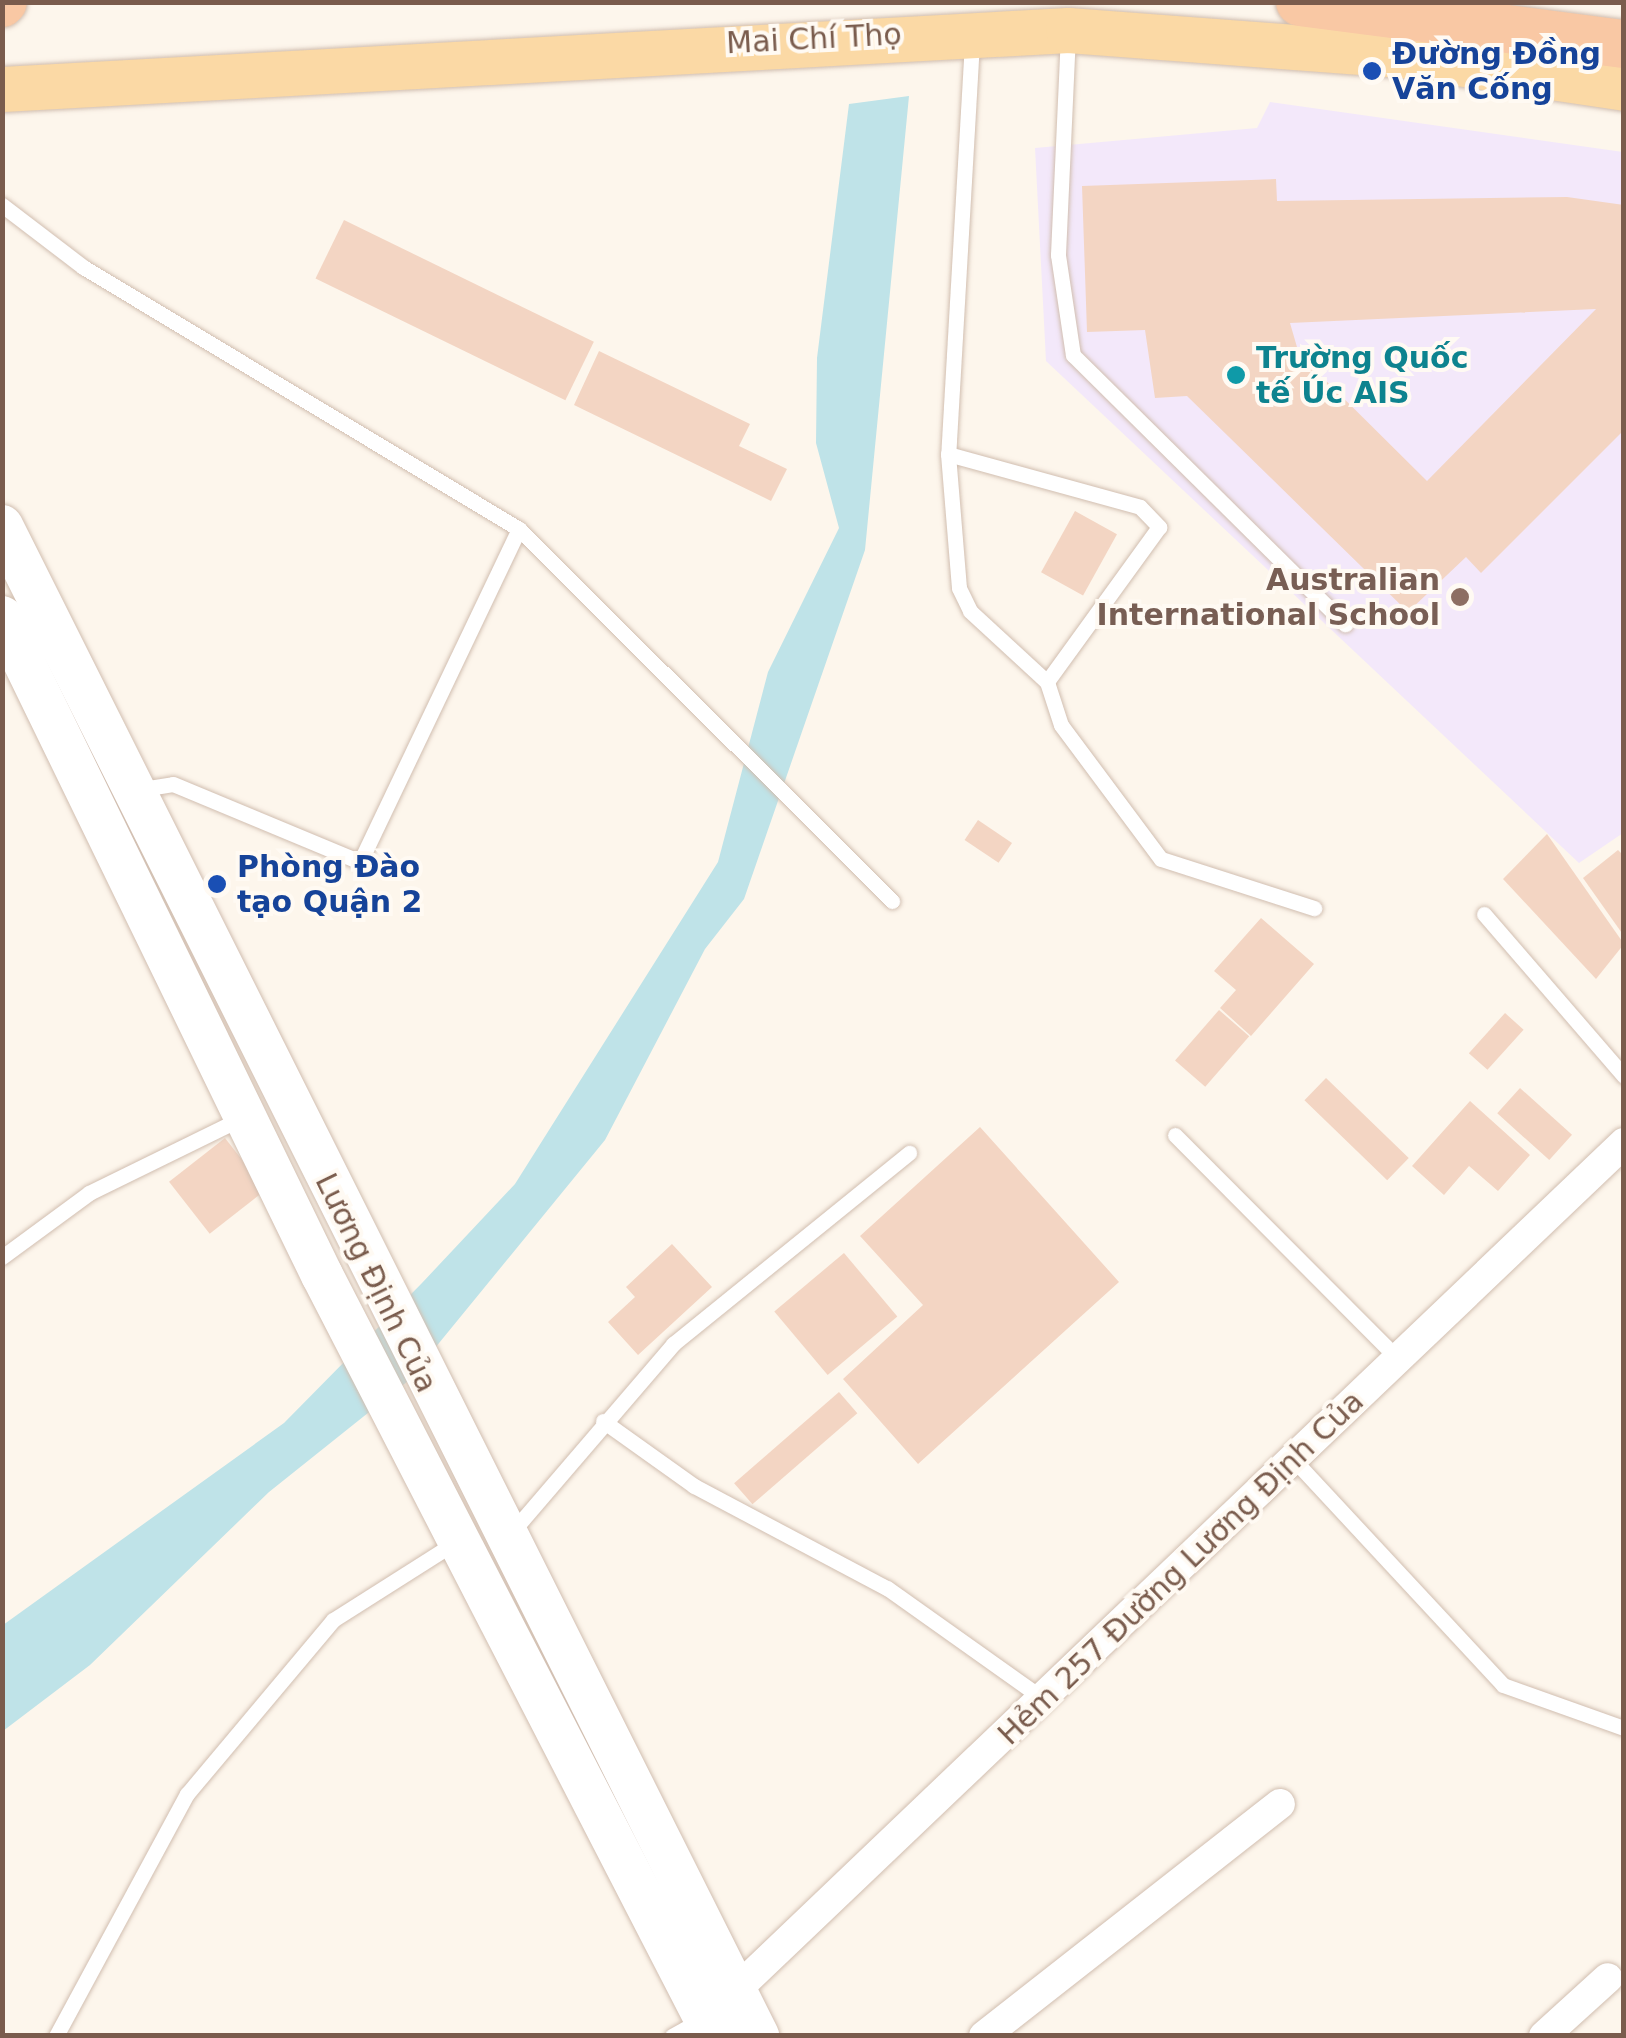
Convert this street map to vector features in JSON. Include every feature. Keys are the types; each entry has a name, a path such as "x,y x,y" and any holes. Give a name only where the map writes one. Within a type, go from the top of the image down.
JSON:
{"highway":[{"path":"1300,2 1624,44"}],"main road":[{"name":"Mai Chí Thọ","path":"2,89 972,32 1068,30 1411,56 1624,88"},
{"name":"Lương Định Của","path":"2,526 134,791 229,969 359,1253 451,1482 460,1540 707,2020 758,2036"},
{"name":"Lương Định Của","path":"2,617 322,1275 451,1482 504,1542 707,2020"}],"street":[{"name":"Hẻm 257 Đường Lương Định Của","path":"707,2020 1294,1460 1392,1354 1624,1143"},
{"path":"984,2036 1280,1804"},
{"path":"1544,2036 1608,1978"}],"lane":[{"path":"1068,30 1058,255 1073,355 1345,624"},
{"path":"972,32 948,454 959,588 970,611 1048,682 1061,725 1161,859 1314,908"},
{"path":"2,205 83,268 519,530 795,799 892,900"},
{"path":"948,454 1140,507 1159,527 1048,682"},
{"path":"134,791 173,784 360,862 519,530"},
{"path":"1484,914 1624,1076"},
{"path":"2,1257 88,1193 244,1117"},
{"path":"1175,1135 1392,1354"},
{"path":"504,1542 672,1344 909,1153"},
{"path":"603,1421 694,1486 887,1588 1043,1699"},
{"path":"1294,1460 1502,1685 1624,1728"},
{"path":"56,2036 188,1794 333,1620 460,1540"}],"shaded area":[{"name":"Australian International School","path":"1270,102 1623,152 1623,833 1579,863 1046,361 1035,148 1257,128"}],"water":[{"path":"909,96 865,550 744,899 705,949 605,1140 408,1381 269,1492 90,1665 3,1731 3,1625 284,1423 515,1184 718,862 768,672 839,528 816,443 817,358 849,104"}],"building":[{"name":"Trường Quốc tế Úc AIS","path":"1276,179 1277,201 1567,197 1624,205 1624,430 1481,573 1466,557 1408,612 1187,396 1155,398 1145,330 1087,332 1082,186","holes":["1596,309 1427,481 1299,354 1290,323"]},
{"path":"344,220 594,342 565,400 316,278"},
{"path":"599,351 750,424 739,446 787,469 771,501 574,405"},
{"path":"1075,511 1117,534 1083,595 1041,572"},
{"path":"978,820 1012,843 999,863 965,840"},
{"path":"1547,834 1624,944 1596,979 1503,879"},
{"path":"1618,850 1624,856 1624,936 1583,878"},
{"path":"1261,918 1314,964 1251,1036 1220,1008 1236,990 1214,971"},
{"path":"1219,1010 1249,1036 1205,1087 1175,1061"},
{"path":"1505,1013 1524,1030 1487,1070 1469,1053"},
{"path":"1326,1078 1409,1158 1387,1180 1304,1100"},
{"path":"1520,1088 1572,1135 1549,1160 1497,1113"},
{"path":"1470,1101 1530,1155 1498,1191 1469,1166 1444,1195 1412,1166"},
{"path":"980,1127 1119,1282 918,1464 843,1379 923,1305 860,1236"},
{"path":"225,1138 266,1190 210,1234 169,1182"},
{"path":"672,1244 712,1287 638,1355 608,1322 635,1297 626,1287"},
{"path":"844,1253 897,1317 828,1375 774,1311"},
{"path":"839,1392 857,1413 752,1504 734,1483"}],"place":[{"name":"Đường Đồng Văn Cống","path":"1372,71"},
{"name":"Trường Quốc tế Úc AIS","path":"1236,375"},
{"name":"Australian International School","path":"1460,597"},
{"name":"Phòng Đào tạo Quận 2","path":"217,884"}]}
